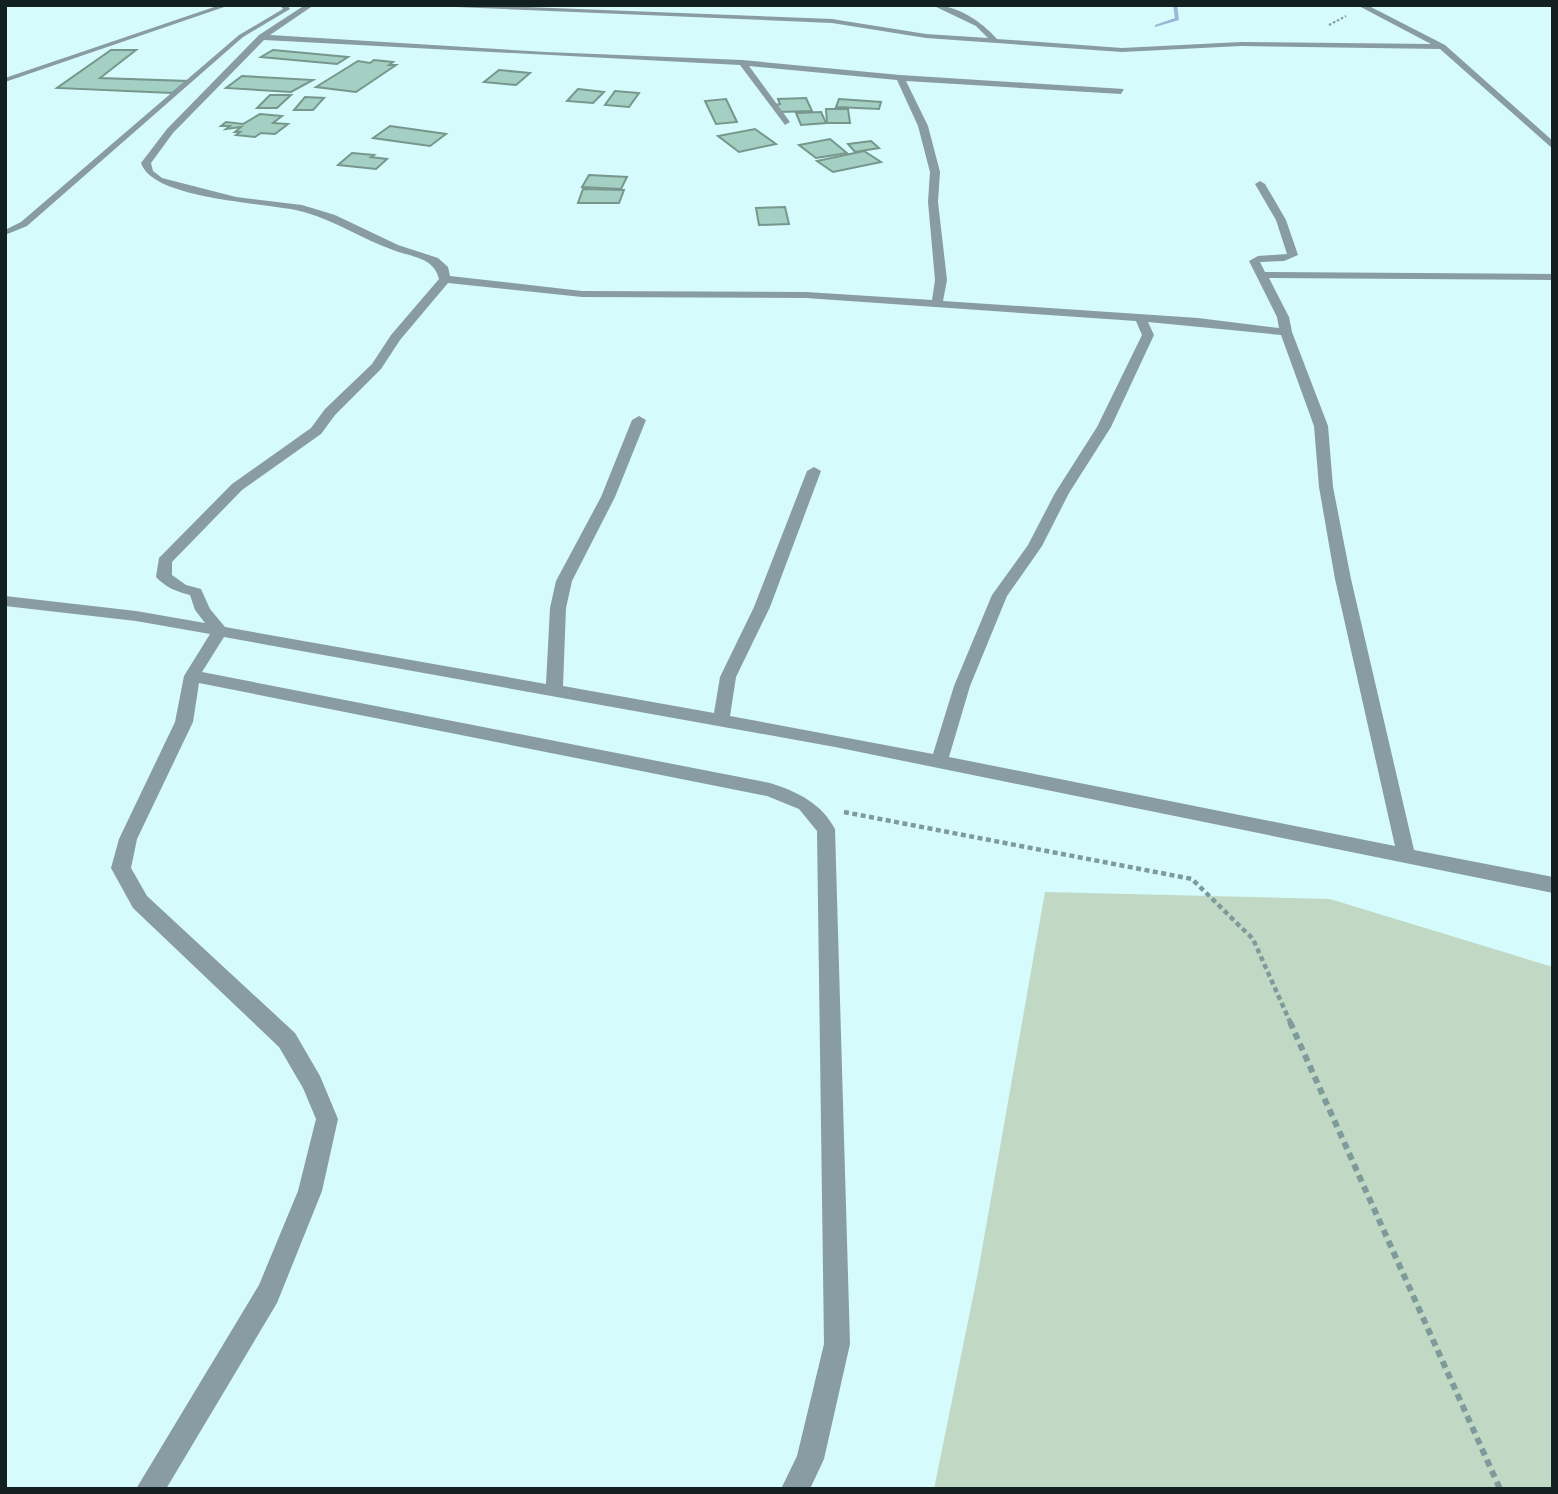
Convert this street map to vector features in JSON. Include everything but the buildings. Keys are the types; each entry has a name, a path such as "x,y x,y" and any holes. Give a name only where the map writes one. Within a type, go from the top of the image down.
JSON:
{"street":[{"path":"310,5 262,37 170,131 146,163 149,172 159,180 236,200 302,208 331,217 371,238 434,260 442,267 445,279"},
{"path":"413,5 606,9 832,21 926,36 1122,50 1241,44 1442,47"},
{"path":"936,5 979,24 994,40"},
{"path":"1361,5 1442,47 1553,146"},
{"path":"262,37 519,53 741,62 831,68 900,78 1121,90"},
{"path":"741,62 785,122"},
{"path":"900,78 923,126 936,172 933,202 941,280 937,304"},
{"path":"1260,184 1281,220 1293,254 1289,257 1255,259 1255,267 1283,317 1286,332 1321,426 1326,487 1343,579 1406,854"},
{"path":"1260,275 1553,277"},
{"path":"445,279 627,296 763,294 937,304 1286,332"},
{"path":"220,631 203,610 196,592 164,578 164,561 237,487 316,432 330,412 377,366 395,338 445,279"},
{"path":"939,762 962,686 1000,595 1035,546 1062,493 1121,397 1148,335 1141,319"},
{"path":"554,691 558,608 564,581 608,497 639,420"},
{"path":"721,722 729,677 762,607 814,471"},
{"path":"5,601 136,616 554,691 939,762 1553,885"},
{"path":"150,1489 268,1294 310,1191 327,1119 312,1083 287,1041 140,902 121,868 128,839 184,722 192,676 220,631"},
{"path":"192,676 770,790 806,804 826,829 837,1344 810,1459 795,1489"}],"lane":[{"path":"5,80 227,5"},
{"path":"5,233 24,224 241,37 286,9 283,5"}],"path":[{"path":"806,804 1192,879 1254,939 1500,1489"}],"green space":[{"path":"1045,892 1330,899 1553,967 1553,1489 934,1489 978,1272"}],"waterway":[{"path":"1157,26 1177,19 1175,5"}]}
